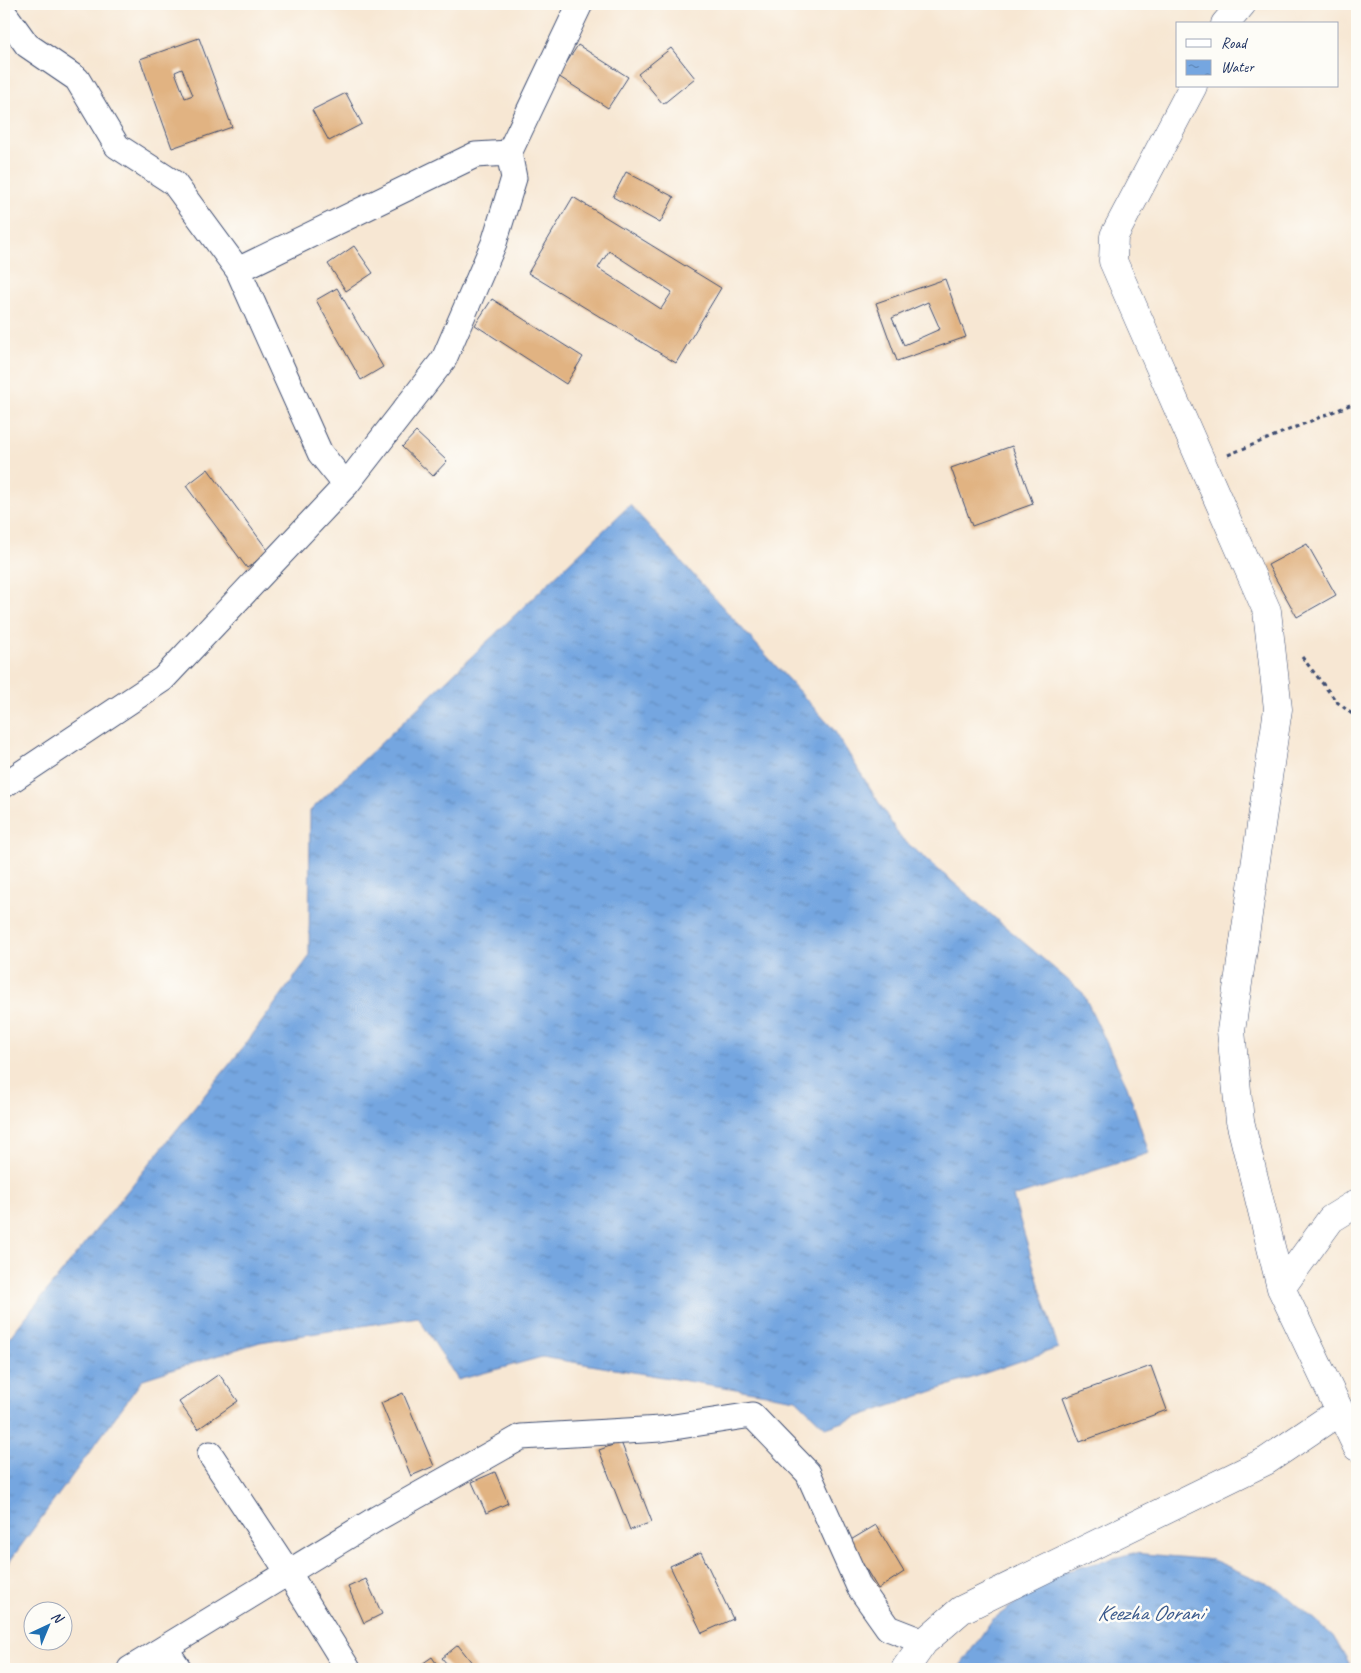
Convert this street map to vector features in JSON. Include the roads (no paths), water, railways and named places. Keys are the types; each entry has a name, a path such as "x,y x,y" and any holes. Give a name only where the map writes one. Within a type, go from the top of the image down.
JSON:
{"main road":[{"path":"1227,22 1242,4"},
{"path":"1192,88 1114,236 1113,261 1267,611 1278,709 1231,1031 1240,1121 1281,1288 1357,1447"},
{"path":"1281,1288 1331,1219 1357,1203"},
{"path":"905,1669 924,1642 961,1610 1266,1461 1340,1411"}],"street":[{"path":"4,785 162,679 346,486 444,359 494,243 514,178 509,153 580,4"},
{"path":"4,13 27,45 77,79 117,146 174,183 238,270 320,453 346,486"},
{"path":"238,270 475,155 509,153"},
{"path":"130,1669 376,1519 521,1437 661,1429 752,1415 808,1473 859,1587 888,1628 924,1642"},
{"path":"210,1454 288,1572 348,1669"},
{"path":"165,1648 179,1669"}],"water":[{"path":"630,505 834,730 900,837 1083,993 1127,1086 1149,1153 1013,1197 1058,1348 826,1428 796,1399 542,1357 458,1380 418,1317 260,1342 143,1379 4,1569 4,1344 245,1045 309,957 310,811"},
{"name":"Keezha Oorani","path":"1133,1553 1213,1560 1279,1589 1333,1636 1352,1669 958,1669 992,1620 1056,1574"}]}
